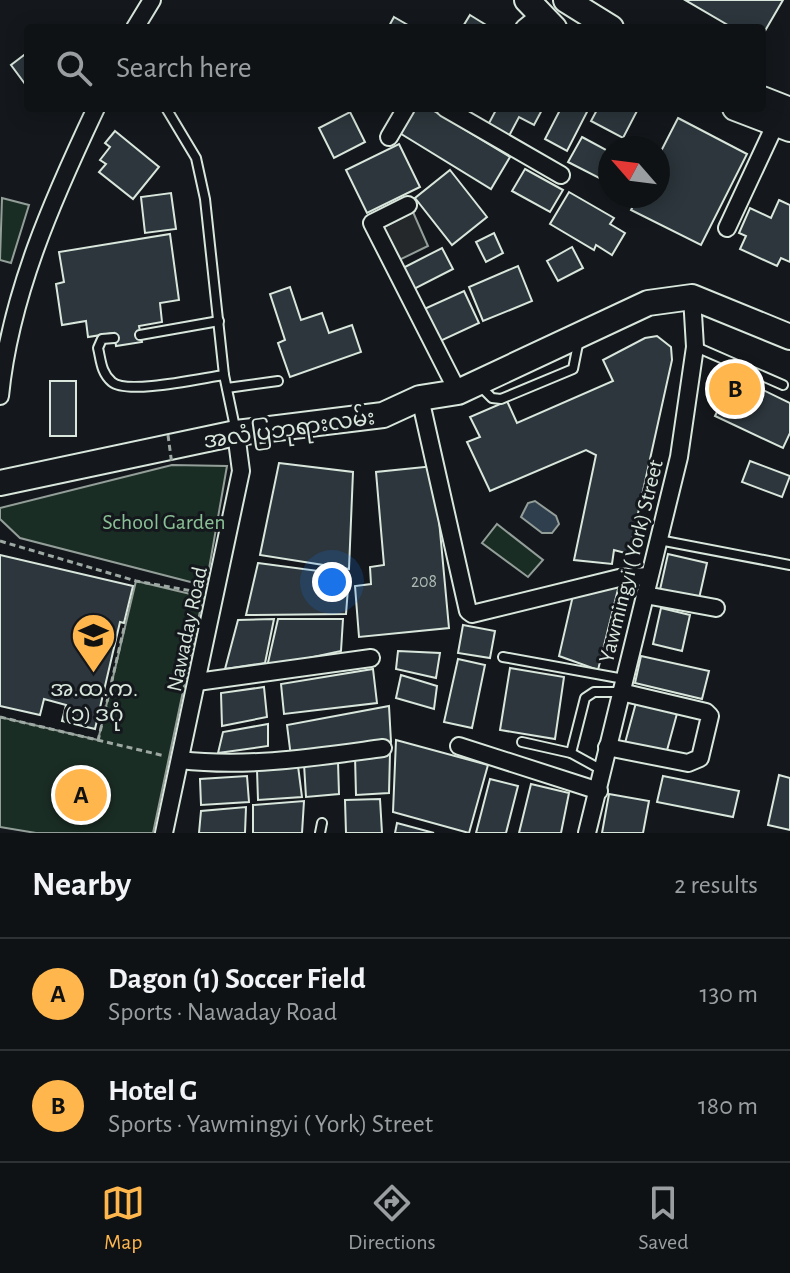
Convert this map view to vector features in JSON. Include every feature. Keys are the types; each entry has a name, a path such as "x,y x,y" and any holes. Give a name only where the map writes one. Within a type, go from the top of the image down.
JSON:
{"main road":[{"path":"566,0 605,24"},
{"path":"766,103 785,121"},
{"path":"750,112 785,121"},
{"name":"အလံပြဘုရားလမ်း","path":"0,483 236,433 383,415 420,398 467,388 648,303 692,297 790,337"}],"street":[{"path":"137,24 152,0"},
{"path":"0,396 6,330 46,214 94,112"},
{"path":"389,137 404,112"},
{"path":"467,113 561,175"},
{"path":"727,228 785,121"},
{"path":"408,205 372,223 467,388"},
{"name":"Yawmingyi ( York) Street","path":"587,833 679,457 695,347 692,297"},
{"path":"420,398 468,611 472,614 619,578 649,576"},
{"name":"Nawaday Road","path":"164,833 241,471 236,433"},
{"path":"645,595 716,608"},
{"path":"197,682 371,658"},
{"path":"607,747 688,763 700,758 710,716 706,712 623,686"},
{"path":"459,746 599,791"},
{"path":"180,760 215,764 274,762 383,748"}],"lane":[{"path":"168,112 196,158 205,199 224,375 236,433"},
{"path":"140,335 219,321"},
{"path":"114,338 102,339 98,348 104,374 115,385 132,388 224,375"},
{"path":"695,347 783,385"},
{"path":"227,388 278,381"},
{"path":"658,540 790,565"},
{"path":"503,657 623,686"},
{"path":"571,753 585,698 594,692 623,686"},
{"path":"522,742 571,753 604,771"}],"path":[{"path":"168,435 172,465"},
{"path":"0,541 136,581 216,595"},
{"path":"98,741 124,628"},
{"path":"0,717 180,760"}],"green space":[{"path":"2,198 29,205 11,263 0,260"},
{"name":"School Garden","path":"172,465 227,466 206,586 20,538 0,519 0,508"},
{"path":"497,524 543,560 528,577 482,543"},
{"path":"136,581 203,597 153,833 36,833 0,827 0,717 98,740"}],"shaded area":[{"path":"413,212 428,246 395,262 380,229"}],"water":[{"path":"535,501 556,516 559,524 552,533 542,533 521,517 528,503"}],"building":[{"path":"685,0 783,0 766,29 766,24 726,24"},
{"path":"470,15 485,24 464,24"},
{"path":"394,17 406,24 390,24"},
{"path":"24,55 24,83 11,65"},
{"path":"350,112 365,142 334,158 319,128"},
{"path":"410,112 436,112 510,157 491,189 398,132"},
{"path":"495,112 541,112 534,125 519,117 509,136 488,125"},
{"path":"559,112 587,112 567,151 545,139"},
{"path":"596,112 636,112 624,136 591,121"},
{"path":"678,118 747,154 701,245 631,210 670,208 669,136"},
{"path":"115,131 159,167 133,199 99,172 106,164 100,160 110,147 105,143"},
{"path":"582,137 598,146 598,177 568,162"},
{"path":"399,144 420,187 367,213 346,170"},
{"path":"525,169 563,190 550,212 512,191"},
{"path":"450,170 487,217 452,245 415,198"},
{"path":"569,192 614,218 610,224 625,233 612,255 596,245 594,250 550,224"},
{"path":"171,193 176,229 145,233 141,197"},
{"path":"779,200 790,205 790,262 781,258 777,266 740,249 746,236 739,233 750,208 771,218"},
{"path":"494,233 503,253 486,262 476,242"},
{"path":"170,234 179,300 160,303 162,322 139,326 142,342 116,346 114,333 88,337 86,321 62,325 56,284 64,282 59,252"},
{"path":"572,247 583,268 558,281 547,261"},
{"path":"442,248 453,269 414,289 403,268"},
{"path":"518,266 532,301 483,321 469,287"},
{"path":"290,287 301,320 322,313 329,333 352,325 361,352 290,377 278,343 285,340 270,294"},
{"path":"464,291 479,323 436,343 422,310"},
{"path":"657,336 671,347 672,360 629,554 614,550 612,564 574,560 596,455 586,450 490,491 467,442 480,437 470,417 507,401 517,423 613,381 603,360 645,338"},
{"path":"734,376 790,403 790,433 783,448 715,416"},
{"path":"50,381 76,381 76,436 50,436"},
{"path":"750,461 790,476 782,497 742,482"},
{"path":"279,463 353,472 349,569 260,555"},
{"path":"434,466 449,628 359,637 355,586 371,584 370,567 384,565 376,472"},
{"path":"668,554 707,563 698,603 659,594"},
{"path":"0,555 133,586 124,623 120,622 95,729 62,721 66,705 44,699 40,715 0,706"},
{"path":"258,563 349,575 346,614 246,615"},
{"path":"620,581 598,670 559,656 574,591"},
{"path":"661,608 690,615 682,651 653,644"},
{"path":"274,619 265,663 225,669 238,620"},
{"path":"278,619 343,619 341,651 267,667"},
{"path":"463,625 495,631 490,658 458,653"},
{"path":"398,651 440,653 436,678 396,669"},
{"path":"641,656 709,671 702,699 635,683"},
{"path":"458,659 485,665 472,728 444,722"},
{"path":"510,668 564,677 555,739 500,730"},
{"path":"373,669 377,703 284,714 281,684"},
{"path":"401,675 437,686 434,709 396,698"},
{"path":"264,687 267,717 222,726 221,693"},
{"path":"637,699 678,710 666,754 625,743"},
{"path":"389,706 391,742 291,757 287,725"},
{"path":"268,724 268,746 218,753 223,732"},
{"path":"396,740 488,765 469,833 393,812"},
{"path":"390,753 389,793 356,795 355,756"},
{"path":"338,762 339,794 306,797 304,764"},
{"path":"298,766 302,797 258,800 257,770"},
{"path":"779,775 790,778 790,830 768,825"},
{"path":"247,776 249,802 201,805 200,779"},
{"path":"663,776 739,791 733,817 657,802"},
{"path":"490,779 518,786 506,833 476,833"},
{"path":"531,784 569,793 561,833 519,833"},
{"path":"609,794 649,801 643,833 602,833"},
{"path":"380,799 382,833 346,833 345,800"},
{"path":"304,801 302,833 253,833 253,805"},
{"path":"246,807 245,833 199,833 201,811"},
{"path":"397,823 434,833 395,833"}],"place":[{"name":"Hotel G","path":"735,389"},
{"name":"အ.ထ.က. (၁) ဒဂုံ","path":"94,674"},
{"name":"Dagon (1) Soccer Field","path":"81,795"}]}
